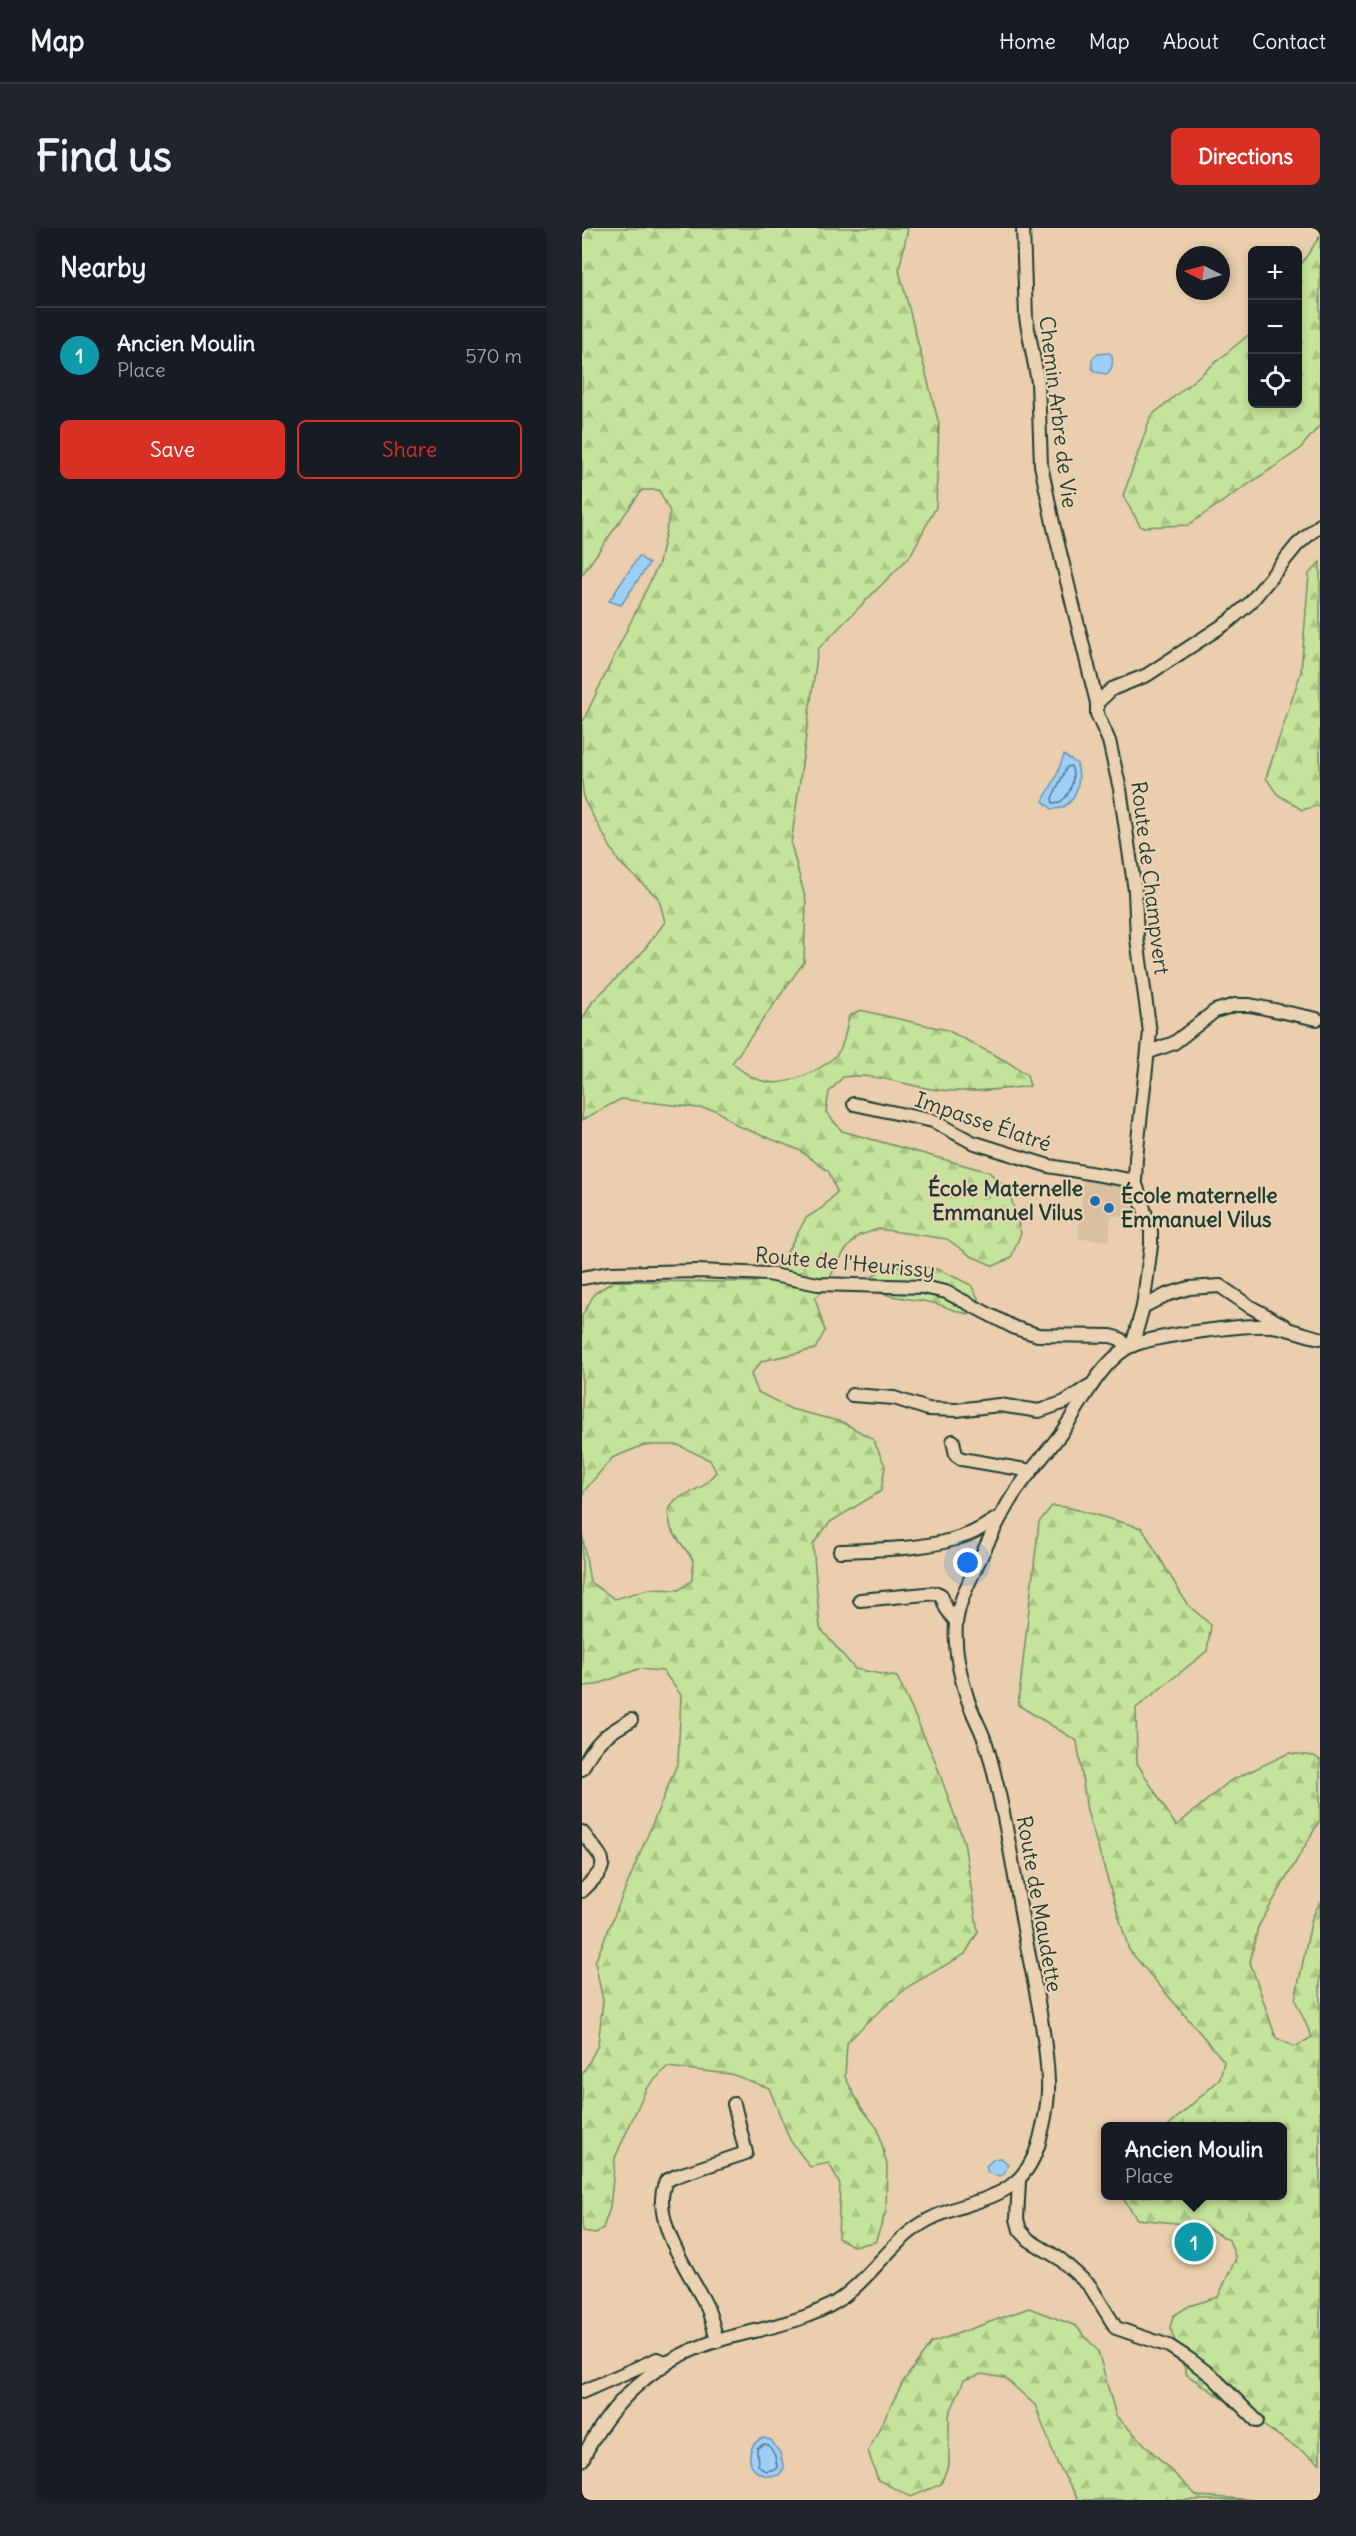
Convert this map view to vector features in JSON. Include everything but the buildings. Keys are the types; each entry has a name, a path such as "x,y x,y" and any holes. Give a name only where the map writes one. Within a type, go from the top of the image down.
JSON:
{"street":[{"name":"Chemin Arbre de Vie","path":"1023,228 1026,318 1038,382 1041,465 1097,703"},
{"path":"1097,703 1112,689 1147,675 1228,622 1250,603 1297,545 1320,525"},
{"name":"Route de Champvert","path":"1097,703 1097,714 1115,762 1126,829 1135,891 1137,939 1150,1032 1135,1181 1151,1231 1150,1255 1143,1307 1130,1346"},
{"path":"1149,1053 1174,1043 1215,1011 1235,1005 1250,1005 1317,1019"},
{"name":"Impasse Élatré","path":"854,1104 933,1121 972,1142 1048,1166 1135,1181"},
{"name":"Route de l'Heurissy","path":"582,1278 610,1273 698,1271 768,1274 818,1284 922,1287 946,1292 1015,1328 1038,1335 1111,1336 1130,1346"},
{"path":"1143,1307 1166,1295 1189,1288 1220,1286 1289,1329"},
{"name":"Route de Maudette","path":"1020,2181 1036,2151 1046,2117 1049,2083 1000,1796 987,1745 967,1700 956,1645 956,1622 966,1589 1001,1516 1031,1471 1061,1434 1095,1382 1116,1356 1130,1346 1151,1339 1265,1326 1289,1329 1306,1336 1320,1338"},
{"path":"1306,1336 1320,1350"},
{"path":"852,1395 894,1398 928,1408 957,1410 999,1405 1039,1411 1065,1402 1095,1382"},
{"path":"953,1441 956,1455 962,1459 1031,1471"},
{"path":"840,1551 914,1546 954,1539 965,1536 1001,1516"},
{"path":"860,1600 937,1593 941,1595 946,1608 956,1622"},
{"path":"582,1769 591,1749 598,1741 631,1720"},
{"path":"582,1832 602,1859 603,1865 602,1870 582,1890"},
{"path":"717,2341 707,2308 684,2269 668,2231 662,2199 666,2181 746,2153 734,2104"},
{"path":"582,2460 594,2435 625,2395 666,2362 717,2341 766,2329 833,2304 868,2276 911,2231 929,2220 996,2195 1020,2181"},
{"path":"1020,2181 1017,2218 1020,2230 1029,2241 1060,2259 1090,2286 1116,2328 1169,2346 1192,2361 1213,2377 1257,2421"},
{"path":"582,2392 642,2364 657,2359 666,2362"}],"shaded area":[{"name":"École maternelle Emmanuel Vilus","path":"1084,1176 1132,1184 1141,1217 1111,1216 1109,1241 1078,1238"}],"green space":[{"path":"582,228 908,228 899,270 939,424 936,507 910,556 818,649 791,844 806,901 804,962 732,1063 749,1075 768,1082 787,1081 809,1074 836,1055 841,1048 849,1016 860,1010 947,1030 1006,1061 1027,1075 1030,1086 984,1091 950,1091 867,1076 843,1077 829,1092 826,1112 842,1131 989,1172 1009,1191 1021,1233 1011,1258 994,1266 971,1256 947,1239 878,1229 858,1236 844,1252 821,1293 815,1298 825,1331 815,1349 762,1361 751,1374 758,1392 791,1409 842,1422 873,1439 885,1466 881,1491 830,1522 813,1544 820,1628 855,1669 897,1677 934,1758 964,1842 978,1932 965,1954 909,1986 867,2022 847,2043 845,2077 861,2107 878,2129 887,2165 886,2212 875,2242 853,2246 838,2238 840,2185 829,2163 810,2167 790,2140 769,2088 731,2074 667,2067 646,2089 615,2158 610,2208 603,2228 596,2234 582,2232 582,2075 598,2045 603,2001 595,1962 678,1762 681,1695 663,1671 638,1669 596,1685 582,1686 582,1533 590,1582 615,1599 649,1589 679,1590 692,1580 693,1560 671,1529 668,1511 675,1500 703,1486 716,1472 710,1460 678,1445 644,1445 612,1458 584,1491 582,1503 582,1316 595,1293 614,1281 756,1282 781,1263 806,1218 822,1208 837,1192 829,1172 799,1150 738,1126 716,1110 621,1099 582,1120 582,1020 593,1001 640,955 665,922 659,899 619,862 584,800 582,723 659,563 670,512 659,490 642,490 582,575"},
{"path":"1320,236 1320,425 1299,450 1188,525 1141,527 1123,496 1151,416 1248,335 1248,408 1302,408 1302,263"},
{"path":"1320,562 1320,805 1302,810 1277,794 1266,778 1301,672 1309,574"},
{"path":"912,1264 940,1270 971,1285 980,1302 970,1314 933,1303 886,1295 871,1289 872,1277 884,1268"},
{"path":"1052,1506 1067,1507 1142,1528 1187,1604 1211,1625 1207,1651 1136,1708 1137,1763 1176,1826 1230,1781 1289,1753 1314,1756 1320,1760 1320,1820 1258,1927 1250,1962 1276,2038 1295,2047 1312,2037 1295,2000 1312,1918 1320,1902 1320,2463 1187,2375 1170,2327 1173,2316 1189,2306 1218,2297 1236,2258 1229,2240 1204,2226 1137,2219 1124,2200 1287,2200 1287,2122 1172,2122 1220,2079 1224,2061 1129,1950 1087,1811 1077,1741 1018,1705 1039,1522"},
{"path":"1029,2308 1076,2326 1098,2351 1116,2416 1197,2496 1259,2500 1079,2500 1058,2465 1035,2405 1005,2378 982,2374 964,2380 949,2415 949,2463 941,2484 911,2497 878,2480 868,2451 903,2382 931,2343"}],"water":[{"path":"1098,354 1112,355 1112,360 1109,372 1107,374 1095,372 1092,368 1092,359"},
{"path":"639,556 649,564 621,605 609,601"},
{"path":"1064,755 1077,764 1077,786 1075,794 1066,805 1052,809 1043,801 1056,777"},
{"path":"1001,2158 1008,2164 1004,2174 999,2176 988,2173 986,2166 994,2159"},
{"path":"763,2438 771,2440 780,2453 784,2468 779,2475 768,2476 759,2473 750,2462 752,2448"}],"place":[{"name":"École Maternelle Emmanuel Vilus","path":"1095,1201"},
{"name":"École maternelle Emmanuel Vilus","path":"1109,1208"},
{"name":"Ancien Moulin","path":"1194,2242"}]}
